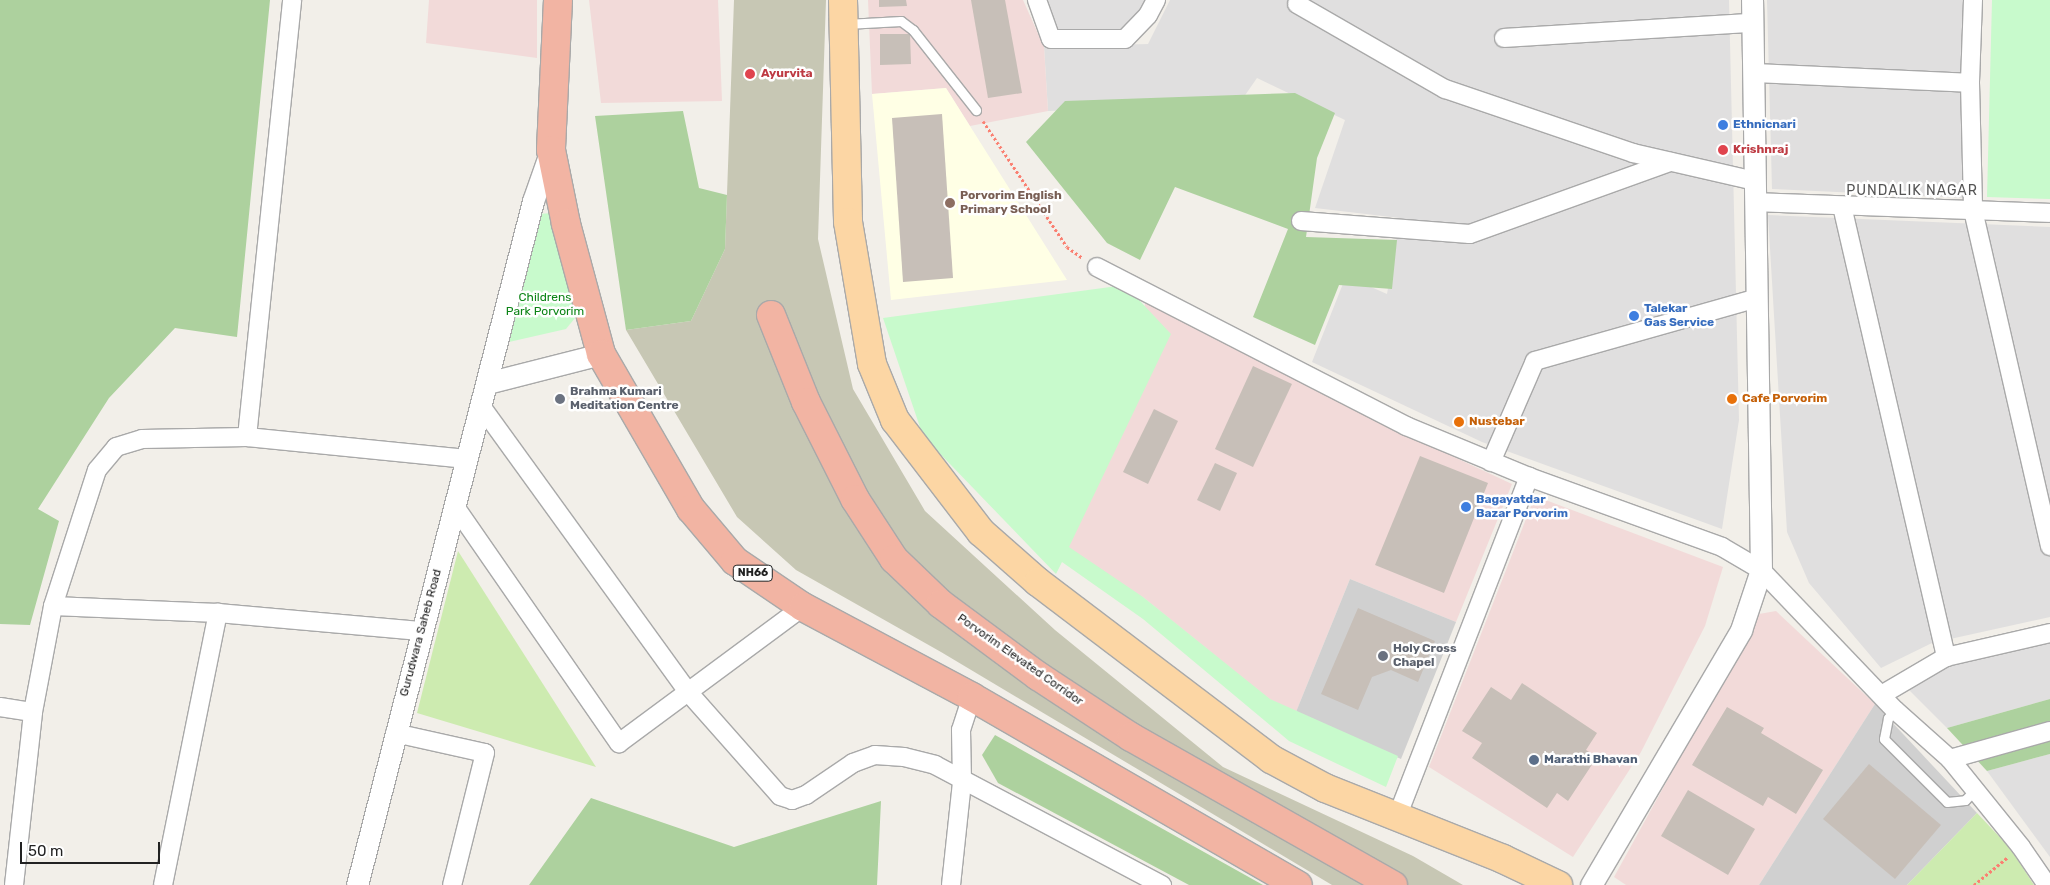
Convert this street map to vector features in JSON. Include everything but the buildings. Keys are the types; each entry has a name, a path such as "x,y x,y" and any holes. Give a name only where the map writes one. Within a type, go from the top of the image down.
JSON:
{"highway":[{"name":"NH66","path":"558,0 551,150 566,224 601,354 691,509 735,560 803,607 972,697 1298,885"},
{"name":"Porvorim Elevated Corridor","path":"770,314 806,402 855,499 894,559 941,604 1038,676 1131,737 1393,885"}],"main road":[{"path":"843,12 848,222 872,364 895,420 981,532 1038,582 1223,725 1271,759 1325,788 1503,859 1558,885"}],"street":[{"path":"247,436 292,0"},
{"path":"1037,0 1051,39 1125,39 1148,15 1156,0"},
{"path":"1591,885 1741,630 1761,570 1752,0"},
{"path":"1972,0 1970,83 1973,210 2050,546"},
{"path":"1297,4 1445,89 1633,153 1755,181"},
{"path":"1504,38 1752,23"},
{"path":"1753,73 1970,83"},
{"name":"Gurudwara Saheb Road","path":"357,885 420,631 534,201 551,150"},
{"path":"1301,221 1470,234 1671,162"},
{"path":"1755,202 2050,213"},
{"path":"1842,206 1946,657"},
{"path":"1097,267 1406,426 1529,477 1722,547 1761,570 1883,694 1895,710 1950,759 2021,847 2047,885"},
{"path":"1491,462 1535,361 1756,298"},
{"path":"487,383 601,354"},
{"path":"481,406 689,693 780,796 792,800 806,795 853,763 875,755 904,757 935,765 962,782 1162,885"},
{"path":"14,885 33,712 53,606 97,470 116,447 142,439 247,436 467,459"},
{"path":"1397,817 1529,477"},
{"path":"454,505 619,743 803,607"},
{"path":"53,606 218,613 420,631"},
{"path":"163,885 218,613"},
{"path":"1883,694 1946,657 2050,633"},
{"path":"951,885 962,782 961,730 972,697"},
{"path":"0,706 33,712"},
{"path":"1950,759 2050,731"},
{"path":"395,732 485,753 452,885"}],"lane":[{"path":"843,12 902,21 913,30 976,110"},
{"path":"1895,710 1888,718 1884,739 1947,802 1965,800 1974,790"}],"path":[{"path":"976,110 1067,247 1097,267"},
{"path":"1974,885 2021,847"}],"shaded area":[{"path":"429,0 537,0 537,58 426,43"},
{"path":"589,0 718,0 722,101 601,103"},
{"path":"734,0 826,0 818,239 853,389 925,511 1055,630 1223,767 1413,856 1463,885 1332,885 941,652 796,570 737,517 626,330 691,321 725,249"},
{"path":"868,0 1023,0 1044,47 1048,111 970,126 946,88 872,94"},
{"path":"1047,0 1148,0 1140,14 1121,33 1064,35 1055,26"},
{"path":"1170,0 1729,0 1739,420 1722,529 1482,442 1312,362 1346,276 1387,294 1400,218 1315,208 1345,120 1257,78 1239,104 1048,111 1044,47 1148,44"},
{"path":"1767,0 1963,0 1966,198 1772,189"},
{"name":"Porvorim English Primary School","path":"946,88 1067,280 891,300 872,94"},
{"path":"1768,215 2050,227 2050,617 1932,643 1881,668 1809,583 1787,532"},
{"path":"1147,300 1407,435 1512,484 1456,622 1350,579 1296,712 1269,699 1144,598 1044,538"},
{"path":"1535,496 1723,567 1705,626 1641,752 1573,857 1429,767"},
{"path":"1350,579 1456,622 1401,759 1296,712"},
{"path":"1776,611 1875,704 1759,885 1626,885 1614,877 1759,614"},
{"path":"2050,643 2050,699 1947,728 1909,690 1950,665"},
{"path":"1875,704 1977,813 1907,885 1759,885"},
{"path":"2050,754 2050,857 1987,771"}],"green space":[{"path":"0,0 270,0 237,337 175,328 109,398 38,509 59,521 30,625 0,624"},
{"path":"1992,0 2050,0 2050,199 1987,197"},
{"path":"1295,93 1335,113 1317,158 1306,237 1397,240 1392,289 1339,285 1315,345 1253,317 1288,229 1175,187 1140,260 1107,243 1026,142 1065,101"},
{"path":"683,111 699,188 727,195 725,249 691,321 626,330 595,116"},
{"name":"Childrens Park Porvorim","path":"553,213 575,318 566,329 509,342 538,214"},
{"path":"1125,285 1171,334 1069,547 1143,597 1270,699 1398,756 1386,787 1289,741 1143,619 1062,562 1056,574 923,436 883,318"},
{"path":"458,551 596,767 417,713"},
{"path":"2050,699 2050,754 1987,771 1947,728"},
{"path":"995,735 1263,885 1189,885 998,783 982,755"},
{"path":"591,798 734,847 881,801 877,885 529,885"},
{"path":"1977,813 2010,848 2034,885 1907,885"}],"place":[{"name":"Ayurvita","path":"750,74"},
{"name":"Ethnicnari","path":"1723,125"},
{"name":"Krishnraj","path":"1723,150"},
{"name":"Porvorim English Primary School","path":"950,203"},
{"name":"Talekar Gas Service","path":"1634,316"},
{"name":"Brahma Kumari Meditation Centre","path":"560,399"},
{"name":"Cafe Porvorim","path":"1732,399"},
{"name":"Nustebar","path":"1459,422"},
{"name":"Bagayatdar Bazar Porvorim","path":"1466,507"},
{"name":"Holy Cross Chapel","path":"1383,656"},
{"name":"Marathi Bhavan","path":"1534,760"}],"district":[{"name":"PUNDALIK NAGAR","path":"1912,191"}]}
